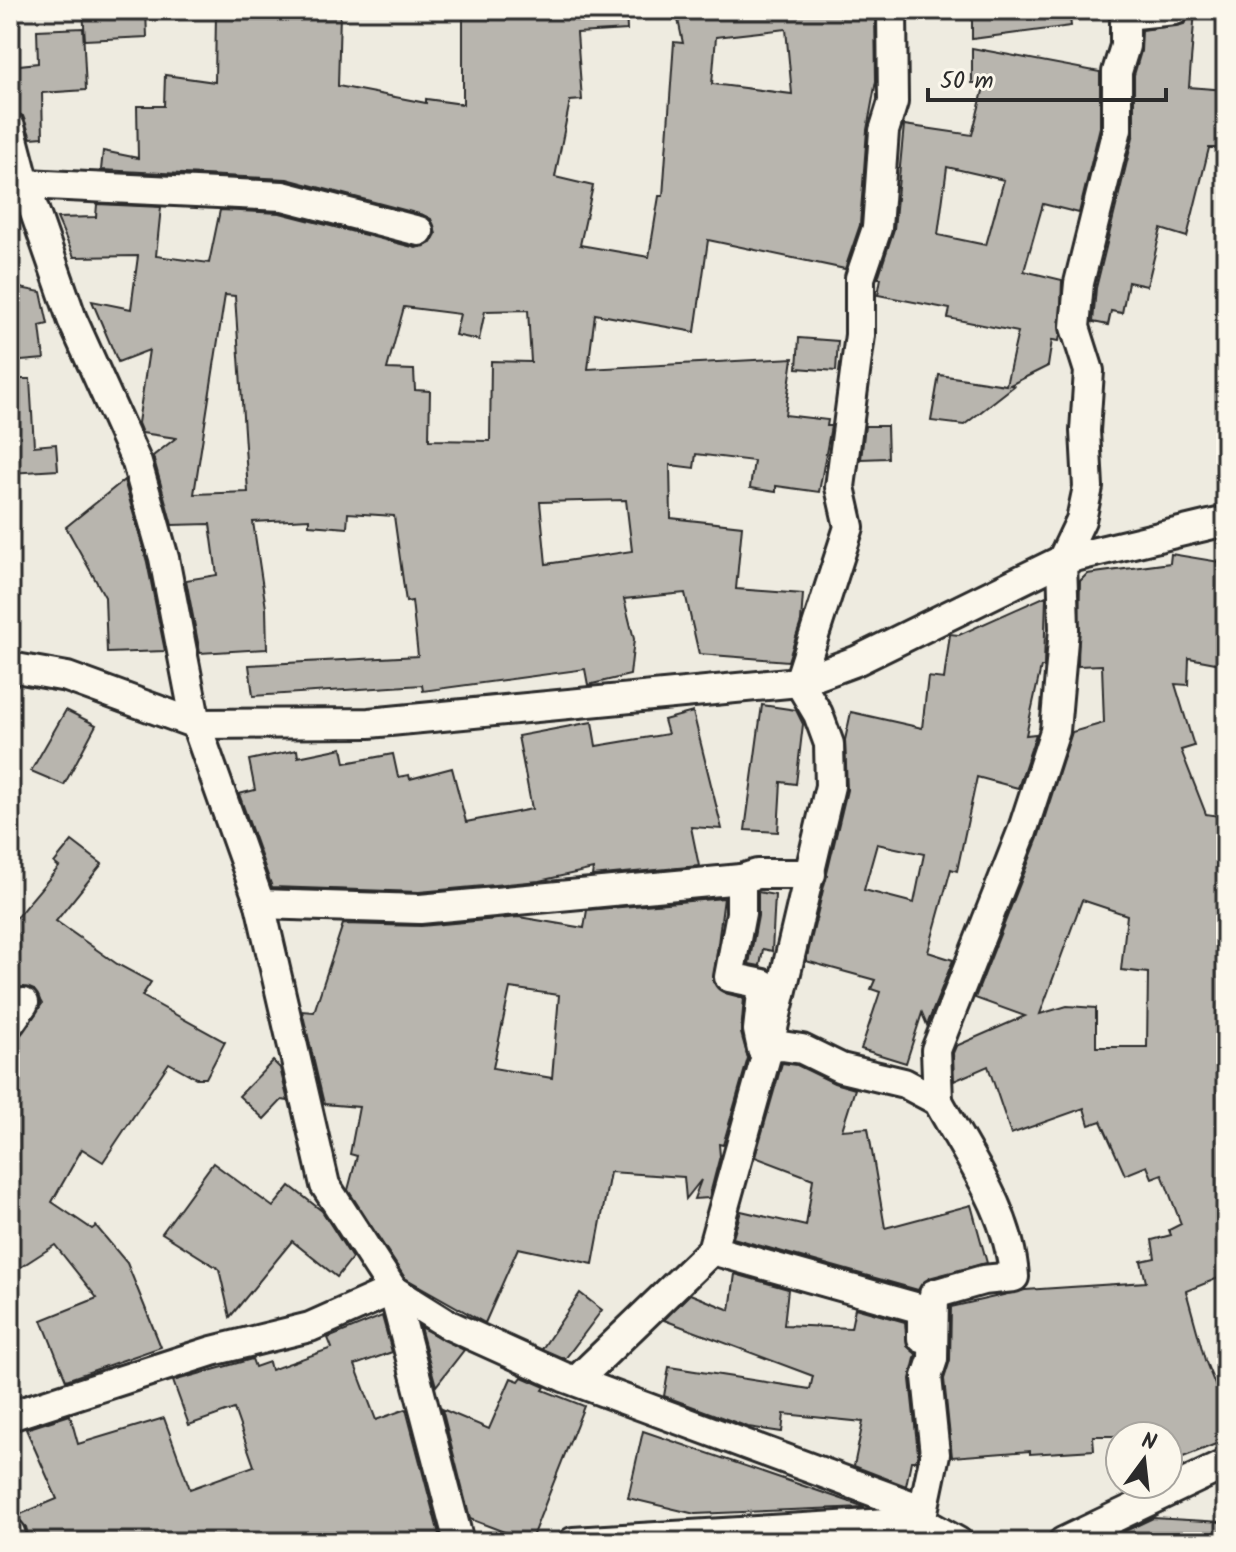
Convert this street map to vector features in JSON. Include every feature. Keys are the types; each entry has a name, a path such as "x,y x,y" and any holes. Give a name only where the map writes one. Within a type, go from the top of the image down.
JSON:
{"street":[{"path":"576,1381 712,1250 768,1049 811,874 830,786 829,744 818,714 799,682 849,527 840,487 860,335 860,278 877,228 884,131 893,102 892,10"},
{"path":"920,1515 935,1454 927,1377 933,1359 934,1294 983,1280 1014,1277 1012,1247 1002,1219 938,1101 936,1050 1022,832 1055,731 1064,629 1062,560 1081,520 1088,487 1085,431 1089,371 1075,327 1079,283 1117,129 1117,72 1125,46 1125,15 1175,10"},
{"path":"10,127 25,184 72,319 137,463 164,558 196,724 260,904 325,1185 393,1290 459,1542"},
{"path":"25,184 283,196 419,231"},
{"path":"10,667 67,677 196,724 369,723 799,682 856,661 1062,560 1226,521"},
{"path":"260,904 420,909 741,879 757,874 811,874"},
{"path":"741,879 741,913 729,977 763,984 758,1030 762,1049 782,1046 802,1049 841,1068 904,1083 938,1101"},
{"path":"712,1250 922,1309 920,1515"},
{"path":"393,1290 449,1325 576,1381 920,1515 958,1542"},
{"path":"10,1416 212,1351 310,1327 393,1290"},
{"path":"1063,1542 1226,1464"},
{"path":"573,1542 920,1515"}],"building":[{"path":"83,10 146,10 147,37 85,40"},
{"path":"463,10 626,10 627,30 577,33 582,100 570,101 555,177 593,186 580,245 649,257 659,196 663,196 674,42 683,43 676,10 875,10 876,81 867,130 860,225 845,269 708,240 695,332 595,314 588,369 793,358 785,415 828,420 827,426 831,426 819,492 776,486 776,492 750,488 754,461 696,454 694,468 670,465 671,518 742,526 736,589 803,594 801,622 788,661 699,654 685,593 624,599 634,639 630,675 588,685 585,669 423,691 422,685 253,696 249,665 418,656 412,601 406,602 394,516 348,513 347,528 309,525 309,519 253,522 266,608 267,649 200,653 186,580 217,575 210,524 172,525 153,456 176,438 142,433 138,423 149,350 118,362 92,301 131,309 138,256 74,257 57,218 96,217 97,204 161,207 156,256 209,263 220,210 280,213 416,248 431,243 436,234 431,219 423,215 287,179 101,170 103,151 138,158 137,106 164,106 165,75 215,82 216,12 340,13 338,86 426,103 426,99 463,104","holes":["786,29 792,94 712,84 716,37","225,295 235,296 248,492 194,494","404,307 460,314 455,335 479,340 485,311 528,310 531,362 491,361 490,441 429,440 430,391 415,390 414,370 387,369","626,500 632,551 546,564 540,502"]},
{"path":"972,10 1069,10 1071,26 972,39"},
{"path":"1195,10 1189,87 1226,90 1226,148 1209,148 1187,237 1161,229 1147,286 1128,282 1122,313 1111,311 1108,325 1093,322 1096,288 1134,133 1134,75 1141,51 1142,30 1184,24"},
{"path":"83,28 86,90 42,93 43,137 31,138 23,116 10,110 10,66 38,63 37,30"},
{"path":"972,48 1100,72 1100,127 1079,213 1043,204 1024,271 1062,280 1060,335 1059,341 1052,340 1048,366 1010,385 1014,386 964,425 931,421 939,375 1006,385 1018,332 948,318 950,309 878,295 881,278 878,278 894,229 904,125 972,135 985,83 972,83","holes":["947,167 1004,180 986,245 938,235"]},
{"path":"10,286 41,292 48,324 40,326 44,359 10,362"},
{"path":"799,338 838,341 836,371 797,368"},
{"path":"10,379 30,379 34,446 56,444 58,470 10,473"},
{"path":"865,426 887,426 888,458 861,459"},
{"path":"124,480 147,562 165,651 107,653 105,597 66,527"},
{"path":"1171,554 1226,563 1226,665 1189,658 1188,685 1175,684 1194,746 1181,750 1206,814 1226,817 1226,1275 1186,1291 1205,1360 1226,1412 1226,1440 1184,1457 1184,1420 1104,1420 1104,1436 1093,1436 1094,1450 952,1457 944,1379 950,1360 951,1307 1025,1290 1146,1282 1141,1261 1155,1258 1152,1240 1171,1235 1169,1230 1181,1224 1162,1174 1152,1178 1147,1166 1125,1175 1101,1121 1089,1125 1084,1108 1011,1134 988,1066 954,1081 953,1053 956,1046 1025,1016 975,998 1038,838 1072,732 1104,723 1102,665 1078,666 1080,581 1087,574 1170,563","holes":["1082,900 1127,915 1121,970 1148,973 1147,1047 1096,1047 1096,1008 1067,1006 1040,1014"]},
{"path":"1046,596 1044,667 1041,667 1026,735 1036,734 1018,788 977,777 957,871 951,869 928,952 953,960 927,1025 922,1013 906,1063 861,1049 880,992 871,989 875,980 806,961 847,790 845,740 851,712 922,728 928,677 944,679 950,634 959,635","holes":["877,844 924,854 914,903 864,890"]},
{"path":"762,705 796,710 803,724 796,784 781,782 778,832 745,830"},
{"path":"66,710 96,725 64,785 31,771"},
{"path":"693,712 722,829 691,827 699,866 592,876 593,869 539,881 419,892 272,887 239,794 255,790 249,760 297,750 298,757 342,748 345,763 393,754 398,777 409,775 410,779 452,768 466,822 532,809 518,736 592,722 596,746 668,734 664,720"},
{"path":"72,841 102,864 56,921 117,964 151,982 142,996 225,1042 206,1078 196,1078 169,1063 103,1162 82,1149 52,1202 92,1229 96,1226 127,1263 161,1347 66,1380 42,1320 97,1298 55,1245 10,1274 10,1048 42,1004 34,990 10,982 10,925 59,867 54,863"},
{"path":"758,892 775,895 772,951 763,949 760,966 749,964 758,916"},
{"path":"724,898 713,982 725,993 744,998 741,1033 748,1058 723,1145 719,1144 720,1156 709,1198 694,1199 701,1180 686,1199 684,1177 610,1172 593,1264 518,1248 485,1323 405,1278 348,1190 357,1156 350,1154 359,1107 324,1104 302,1011 314,1012 343,924 421,926 519,917 584,928 587,910","holes":["510,988 559,995 552,1078 493,1068"]},
{"path":"273,1061 280,1068 288,1101 282,1100 264,1119 239,1096"},
{"path":"782,1063 797,1065 834,1083 855,1089 842,1130 868,1128 885,1228 971,1205 987,1263 929,1278 918,1290 733,1238 741,1211 806,1226 813,1179 755,1157"},
{"path":"213,1163 273,1207 290,1186 322,1211 352,1258 337,1277 292,1241 230,1317 219,1269 162,1233"},
{"path":"735,1274 788,1289 784,1325 851,1328 855,1308 905,1322 907,1346 916,1354 910,1379 918,1453 916,1461 911,1461 906,1486 854,1466 863,1422 784,1414 782,1432 748,1427 664,1396 669,1367 810,1389 813,1376 664,1320 690,1294 730,1310"},
{"path":"580,1293 602,1310 565,1359 542,1349"},
{"path":"382,1316 392,1352 355,1365 376,1420 406,1409 441,1542 30,1542 26,1527 16,1516 57,1499 26,1429 70,1415 78,1444 164,1418 190,1489 254,1466 234,1409 189,1425 173,1381 252,1359 255,1367 269,1362 271,1370 332,1348 328,1338"},
{"path":"420,1327 464,1350 436,1386"},
{"path":"522,1377 545,1387 543,1390 584,1406 530,1542 508,1542 507,1533 470,1519 442,1409 489,1429 511,1378 519,1381"},
{"path":"643,1431 865,1507 695,1514 628,1498"},
{"path":"1153,1518 1222,1522 1221,1542 1102,1542"}]}
